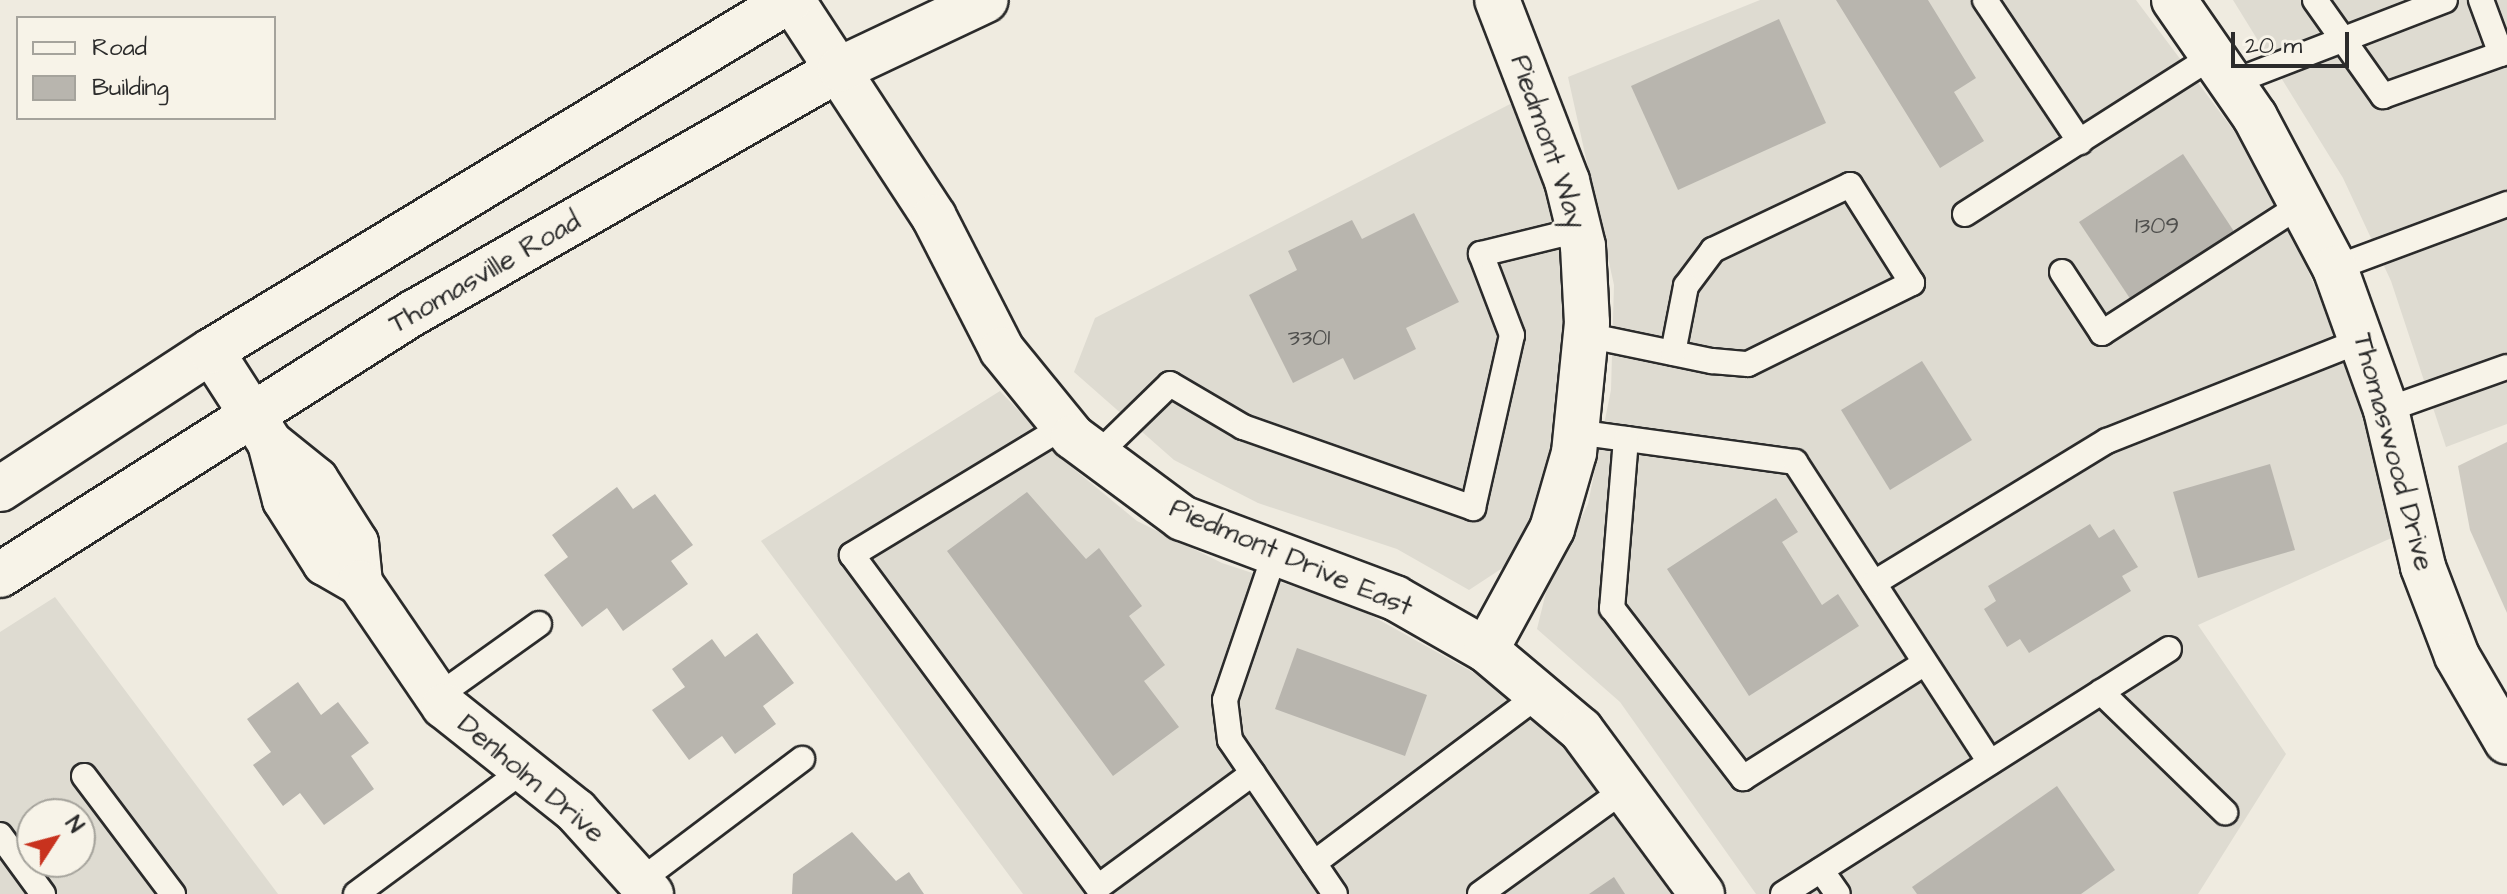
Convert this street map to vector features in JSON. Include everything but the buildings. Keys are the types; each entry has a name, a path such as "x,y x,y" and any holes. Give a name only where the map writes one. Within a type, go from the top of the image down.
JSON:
{"street":[{"name":"Piedmont Drive East","path":"791,0 840,69 934,217 1002,350 1063,427 1096,456 1182,518 1274,556 1395,598 1486,650 1541,693 1628,787 1702,894"},
{"path":"0,489 211,351 791,0"},
{"name":"Thomasville Road","path":"0,575 260,429 840,69 986,0"},
{"name":"Piedmont Way","path":"1486,650 1552,529 1576,432 1586,335 1579,230 1549,129 1497,0"},
{"name":"Thomaswood Drive","path":"2174,0 2224,68 2304,203 2335,268 2364,339 2386,410 2423,567 2457,656 2507,742"},
{"name":"Denholm Drive","path":"211,351 260,429 285,500 325,563 360,583 438,696 522,771 576,811 645,887"}],"lane":[{"path":"1985,0 2080,142"},
{"path":"2315,0 2383,96 2501,54 2481,0"},
{"path":"1965,214 2080,142 2224,68 2342,39 2445,0"},
{"path":"1586,335 1673,353 1748,364 1912,283 1850,185 1713,250 1686,286 1673,353"},
{"path":"2062,272 2102,333 2304,203"},
{"path":"2335,268 2507,204"},
{"path":"1096,456 1170,384 1243,427 1473,508 1512,335 1481,254 1579,230"},
{"path":"1874,583 2107,441 2364,339"},
{"path":"2386,410 2507,367"},
{"path":"1063,427 852,555 1098,887 1253,773"},
{"path":"1576,432 1795,462 1990,762"},
{"path":"1626,439 1612,608 1743,778 1925,663"},
{"path":"1274,556 1225,700 1230,740 1335,894"},
{"path":"438,696 539,624"},
{"path":"1783,894 2169,649"},
{"path":"2101,692 2225,812"},
{"path":"1314,863 1541,693"},
{"path":"645,887 802,759"},
{"path":"356,894 522,771"},
{"path":"84,776 173,894"},
{"path":"1480,894 1628,787"},
{"path":"0,835 43,894"},
{"path":"1821,870 1838,894"}],"shaded area":[{"path":"1760,0 2136,0 2267,175 2353,376 2398,535 2198,625 2286,754 2198,894 1756,894 1620,702 1537,629 1547,588 1588,504 1611,390 1614,285 1568,77"},
{"path":"2233,0 2507,0 2507,424 2446,447 2391,281 2343,178"},
{"path":"1516,101 1547,191 1567,287 1564,397 1535,515 1504,567 1469,590 1397,549 1258,503 1174,460 1074,372 1095,318"},
{"path":"1000,391 1075,470 1137,521 1222,563 1356,607 1485,679 1565,747 1677,894 1023,894 761,541"},
{"path":"2507,442 2507,613 2470,530 2458,466"},
{"path":"55,597 278,894 0,894 0,632"}]}
